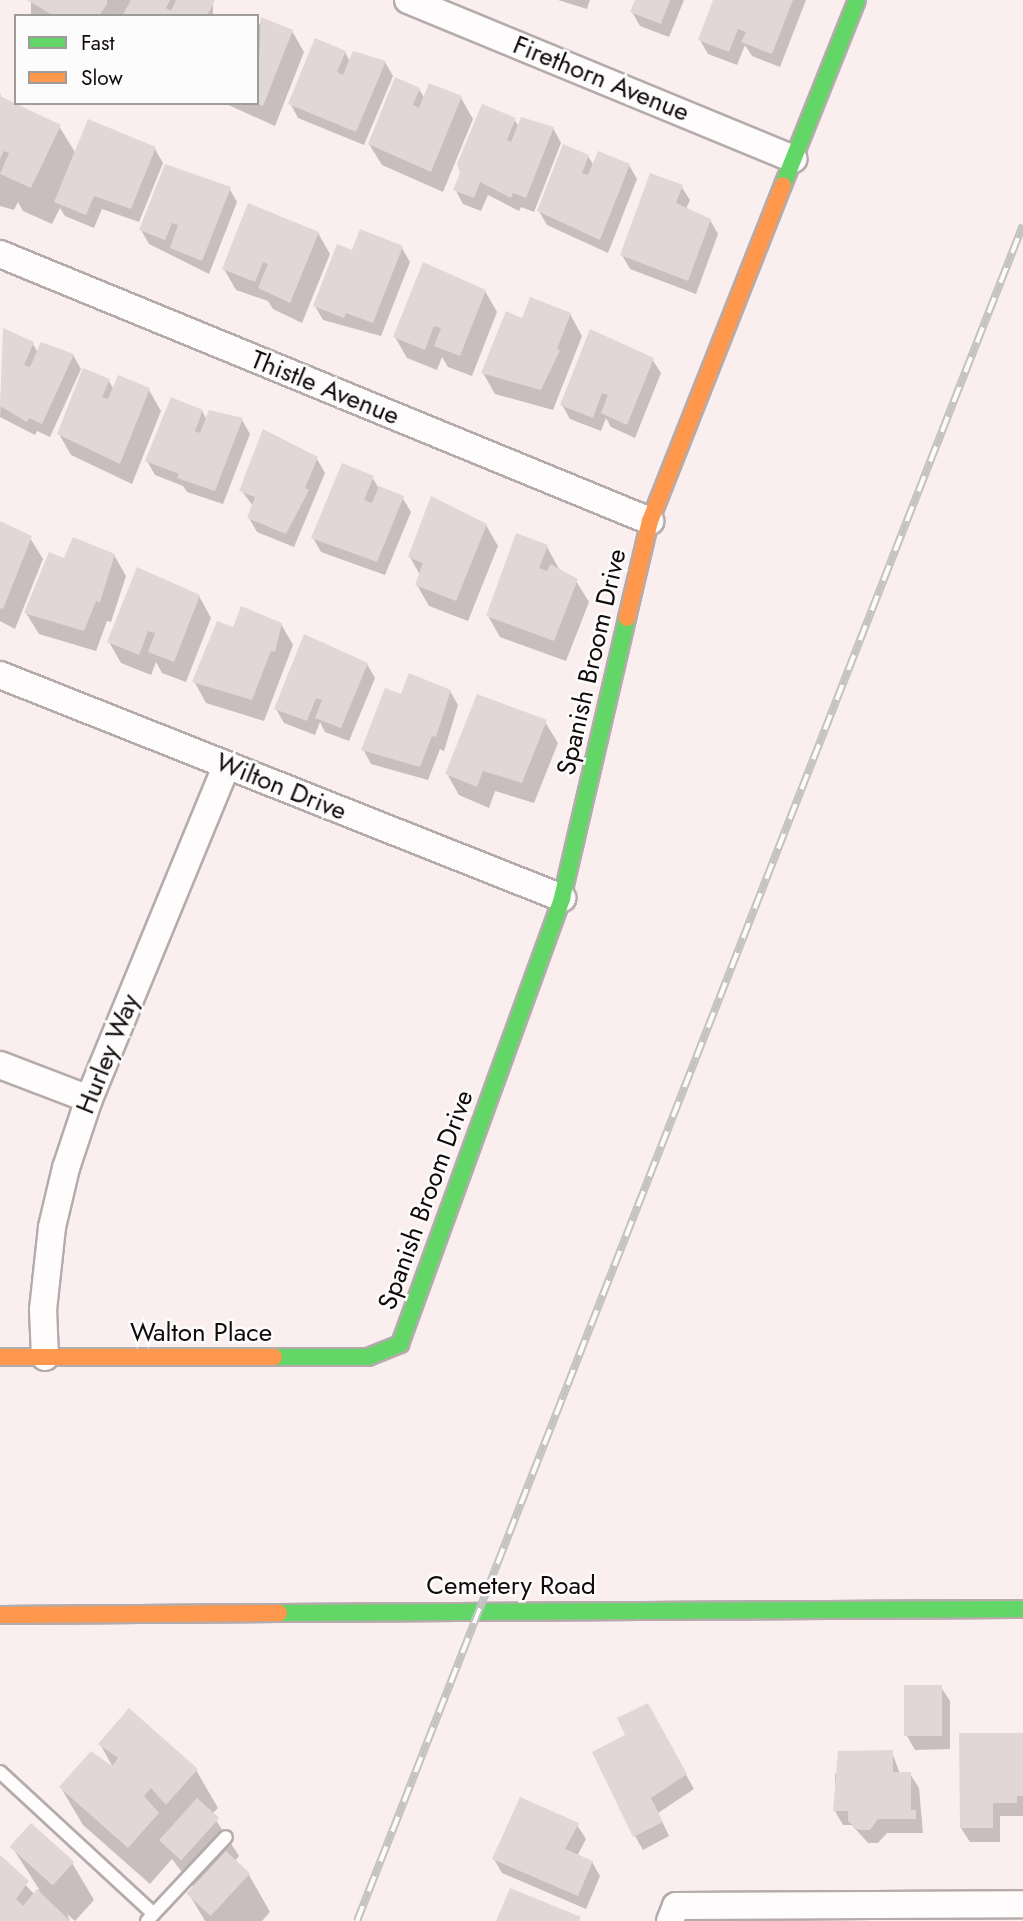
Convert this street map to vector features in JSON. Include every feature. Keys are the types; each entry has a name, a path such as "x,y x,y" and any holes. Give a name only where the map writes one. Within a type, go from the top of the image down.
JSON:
{"street":[{"name":"Firethorn Avenue","path":"408,0 794,159"},
{"name":"Spanish Broom Drive","path":"400,1344 562,898 650,521 857,0"},
{"name":"Thistle Avenue","path":"0,254 650,521"},
{"name":"Wilton Drive","path":"0,675 562,898"},
{"name":"Hurley Way","path":"45,1357 43,1310 52,1227 89,1099 227,765"},
{"path":"0,1065 89,1099"},
{"name":"Walton Place","path":"0,1357 368,1357 400,1344"},
{"name":"Cemetery Road","path":"0,1615 1023,1609"},
{"path":"673,1913 1023,1904"}],"lane":[{"path":"0,1772 150,1917 226,1836"}],"building":[{"path":"27,0 107,0 100,14 51,14"},
{"path":"131,0 170,0 166,8 171,11 176,0 215,0 208,14 123,14"},
{"path":"635,0 670,0 661,24 630,12"},
{"path":"713,0 793,0 772,54 741,42 746,32 738,29 729,52 698,40"},
{"path":"261,17 293,30 263,106 259,105"},
{"path":"315,38 346,51 337,72 343,75 353,51 386,61 356,132 288,104"},
{"path":"395,77 420,88 413,105 419,108 429,83 462,96 431,172 368,144"},
{"path":"0,96 14,105 61,125 31,188 0,174 9,153 4,151 0,159"},
{"path":"482,104 516,118 507,140 511,142 521,117 554,127 526,198 513,193 511,198 480,182 474,198 453,190 460,173 457,164"},
{"path":"88,119 156,147 131,209 94,196 86,215 54,202"},
{"path":"563,144 589,155 582,173 588,175 598,151 630,164 600,240 537,211"},
{"path":"165,164 231,187 202,261 170,248 178,225 172,223 165,240 139,230"},
{"path":"650,173 683,185 676,203 711,219 688,281 620,255"},
{"path":"248,203 319,232 290,303 258,288 268,264 263,262 255,282 222,269"},
{"path":"360,229 403,246 373,323 346,313 344,318 313,306 337,244 352,250"},
{"path":"423,262 486,290 460,356 434,346 441,328 434,326 425,350 393,337"},
{"path":"530,297 571,313 557,349 560,350 541,390 481,373 506,311 522,318"},
{"path":"3,328 34,342 24,365 30,367 41,342 74,354 42,424 29,418 27,422 0,406"},
{"path":"590,329 654,358 627,425 601,413 608,395 602,393 593,418 560,405"},
{"path":"83,368 110,379 102,397 108,399 118,375 150,388 120,464 57,434"},
{"path":"171,397 203,410 195,431 200,433 209,410 243,418 215,491 177,478 179,474 145,461"},
{"path":"263,429 318,457 305,488 309,490 286,534 247,518 255,497 239,491"},
{"path":"342,463 374,476 364,500 372,503 379,486 404,496 377,562 311,538"},
{"path":"431,496 487,524 456,601 415,585 423,563 408,557"},
{"path":"0,521 32,536 3,609 0,608"},
{"path":"516,533 548,545 539,568 547,571 550,564 578,579 554,641 486,616"},
{"path":"73,537 115,554 100,602 96,601 84,631 24,613 49,552 64,558"},
{"path":"137,567 200,595 174,662 148,652 155,633 148,631 139,655 107,642"},
{"path":"241,606 282,623 275,652 271,651 252,700 192,682 217,621 233,627"},
{"path":"304,634 368,663 341,728 315,718 322,700 316,698 307,721 274,709"},
{"path":"409,673 451,690 436,737 432,736 420,767 361,750 385,688 401,694"},
{"path":"477,694 547,720 522,783 483,771 477,787 445,774"},
{"path":"904,1685 942,1685 942,1736 904,1736"},
{"path":"648,1703 687,1774 651,1798 663,1822 633,1837 592,1752 625,1735 617,1718"},
{"path":"129,1708 198,1769 166,1805 151,1788 144,1796 159,1813 128,1848 59,1787 91,1751 112,1766 118,1758 98,1744"},
{"path":"959,1733 1023,1733 1023,1796 1017,1796 1017,1803 993,1803 993,1828 960,1828"},
{"path":"893,1750 893,1772 911,1772 911,1810 916,1810 916,1819 878,1819 870,1830 858,1830 848,1821 848,1811 833,1811 838,1751"},
{"path":"520,1797 579,1823 565,1849 593,1861 578,1896 492,1859"},
{"path":"197,1798 219,1818 181,1860 159,1840"},
{"path":"31,1823 74,1862 53,1886 10,1847"},
{"path":"226,1851 250,1874 211,1916 186,1893"},
{"path":"0,1855 29,1881 16,1899 23,1906 37,1889 70,1921 0,1921"},
{"path":"510,1888 581,1917 579,1921 496,1921"}],"railway":[{"path":"357,1921 1023,225"}],"traffic: fast":[{"path":"783,185 857,0"},
{"path":"274,1357 368,1357 400,1344 562,898 627,618"},
{"path":"279,1613 1023,1609"}],"traffic: slow":[{"path":"627,618 650,521 783,185"},
{"path":"0,1357 274,1357"},
{"path":"0,1615 279,1613"}]}
